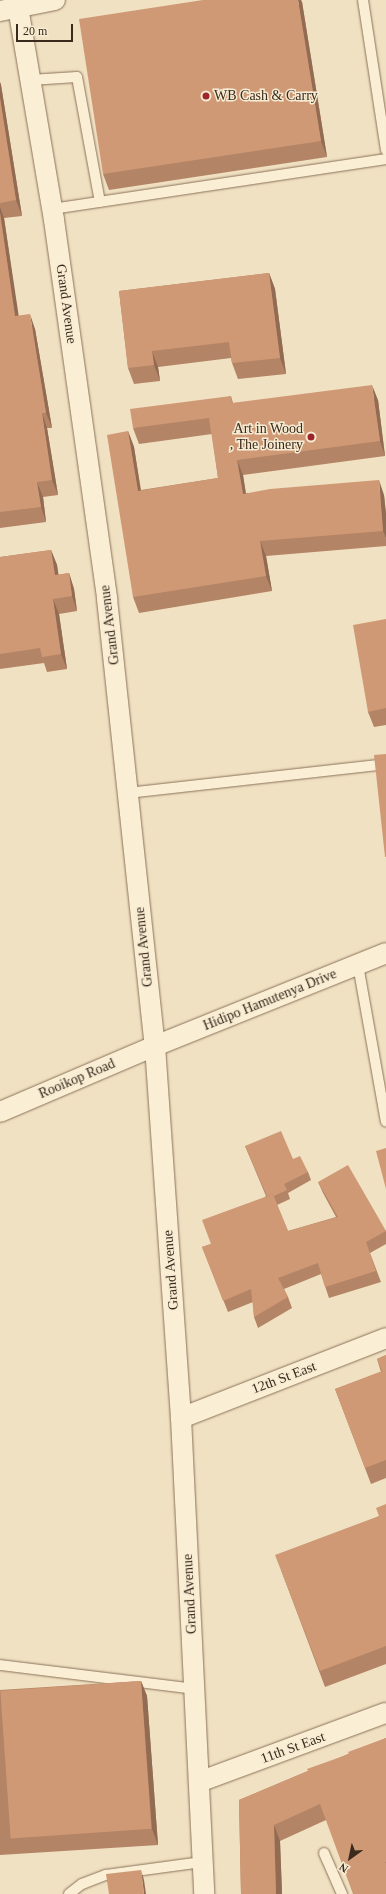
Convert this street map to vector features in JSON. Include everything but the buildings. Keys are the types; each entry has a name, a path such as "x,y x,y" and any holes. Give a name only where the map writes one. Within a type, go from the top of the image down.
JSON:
{"street":[{"path":"9,9 55,0"},
{"name":"Grand Avenue","path":"9,9 30,80 52,209 107,599 155,1046 181,1418 204,1894"},
{"name":"Hidipo Hamutenya Drive","path":"155,1046 386,953"},
{"name":"Rooikop Road","path":"0,1112 155,1046"},
{"name":"12th St East","path":"181,1418 386,1338"},
{"name":"11th St East","path":"199,1782 386,1713"}],"lane":[{"path":"363,0 386,150"},
{"path":"30,80 77,77 100,202"},
{"path":"52,209 386,159"},
{"path":"128,793 386,764"},
{"path":"358,964 386,1122"},
{"path":"0,1665 194,1689"},
{"path":"324,1853 342,1894"},
{"path":"69,1894 82,1884 106,1876 202,1862"}],"place":[{"name":"WB Cash & Carry","path":"206,96"},
{"name":"Art in Wood , The Joinery","path":"311,437"}]}
